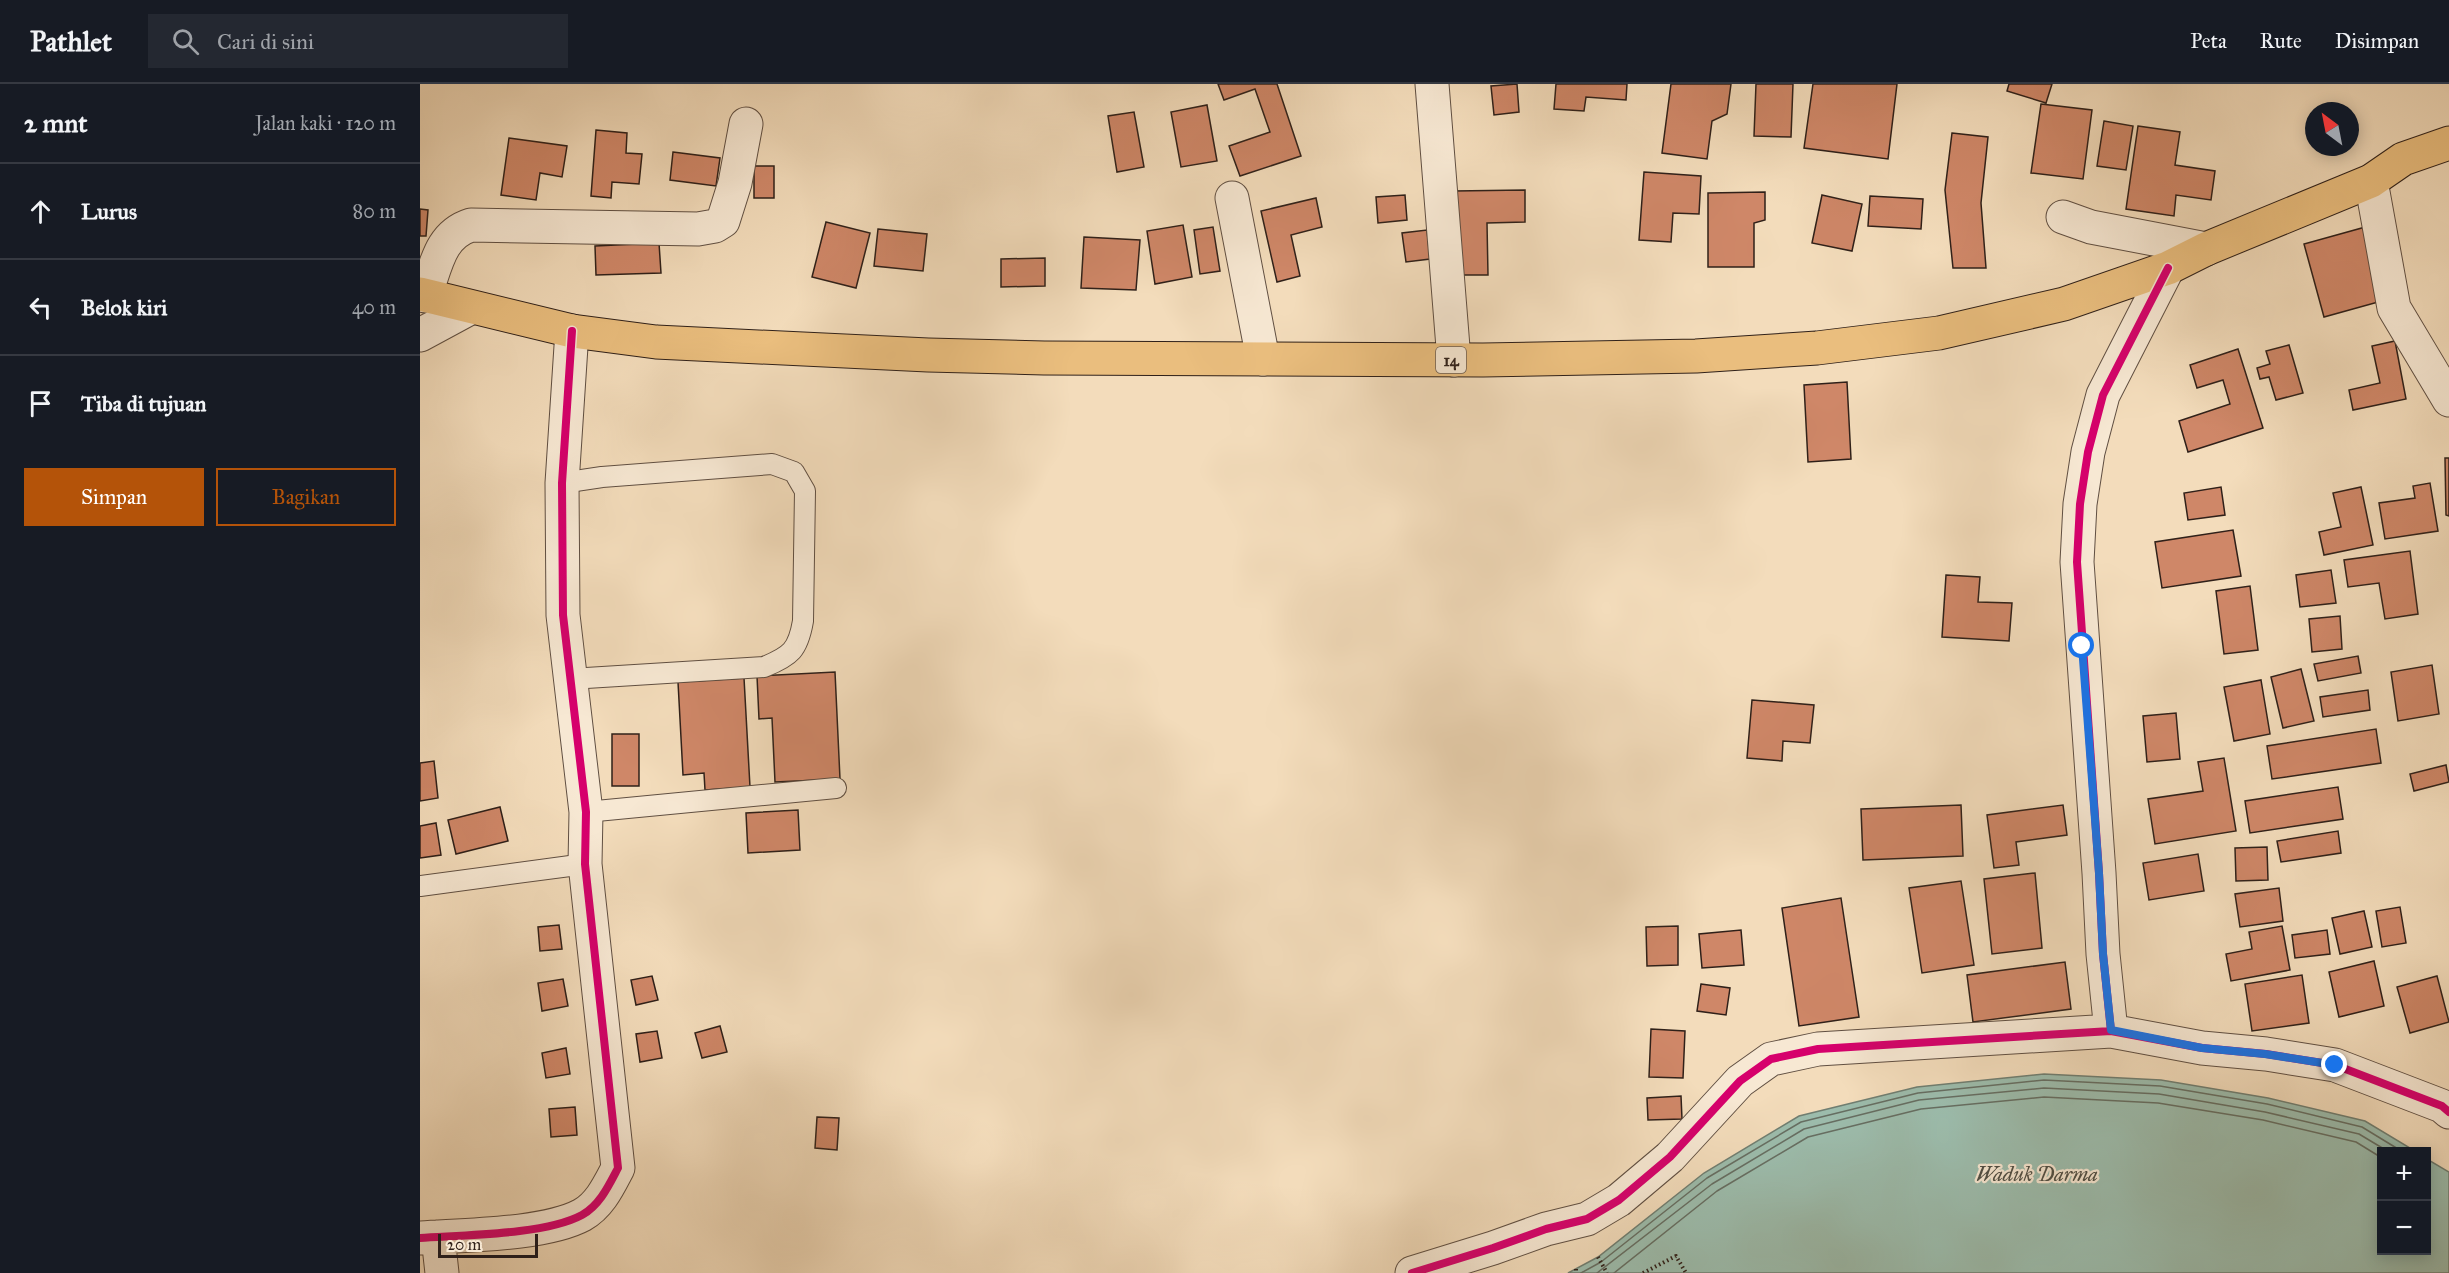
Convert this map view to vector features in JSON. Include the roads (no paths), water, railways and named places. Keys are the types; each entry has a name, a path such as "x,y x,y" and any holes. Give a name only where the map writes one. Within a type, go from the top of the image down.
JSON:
{"highway":[{"name":"14","path":"423,295 572,331 656,342 928,355 1044,358 1454,360 1696,356 1817,348 1939,333 2064,304 2168,268 2206,249 2371,181 2403,159 2449,143"}],"street":[{"path":"1432,84 1454,360"},
{"path":"423,295 444,243 459,229 471,225 698,229 715,226 723,221 735,183 746,124"},
{"path":"2371,181 2394,308 2449,400"},
{"path":"1232,198 1263,359"},
{"path":"2062,217 2091,227 2206,249"},
{"path":"2111,1030 2103,954 2077,562 2080,504 2088,452 2103,395 2168,268"},
{"path":"420,335 470,308"},
{"path":"442,1273 429,1237 506,1233 557,1224 582,1215 600,1199 618,1168 585,864 586,812 563,615 562,483 572,331"},
{"path":"1412,1273 1546,1229 1587,1219 1619,1200 1670,1157 1740,1081 1771,1059 1818,1048 2111,1030 2202,1048 2265,1054 2335,1065 2442,1106 2449,1112"}],"lane":[{"path":"562,483 602,477 772,464 794,472 805,491 803,621 800,639 792,653 764,667 570,679"},
{"path":"586,812 836,788"},
{"path":"420,886 585,864"}],"water":[{"name":"Waduk Darma","path":"2044,1074 2161,1080 2268,1098 2365,1121 2408,1147 2377,1147 2377,1255 2431,1255 2431,1161 2449,1172 2449,1273 1568,1273 1598,1257 1704,1173 1799,1116 1917,1087"}]}
